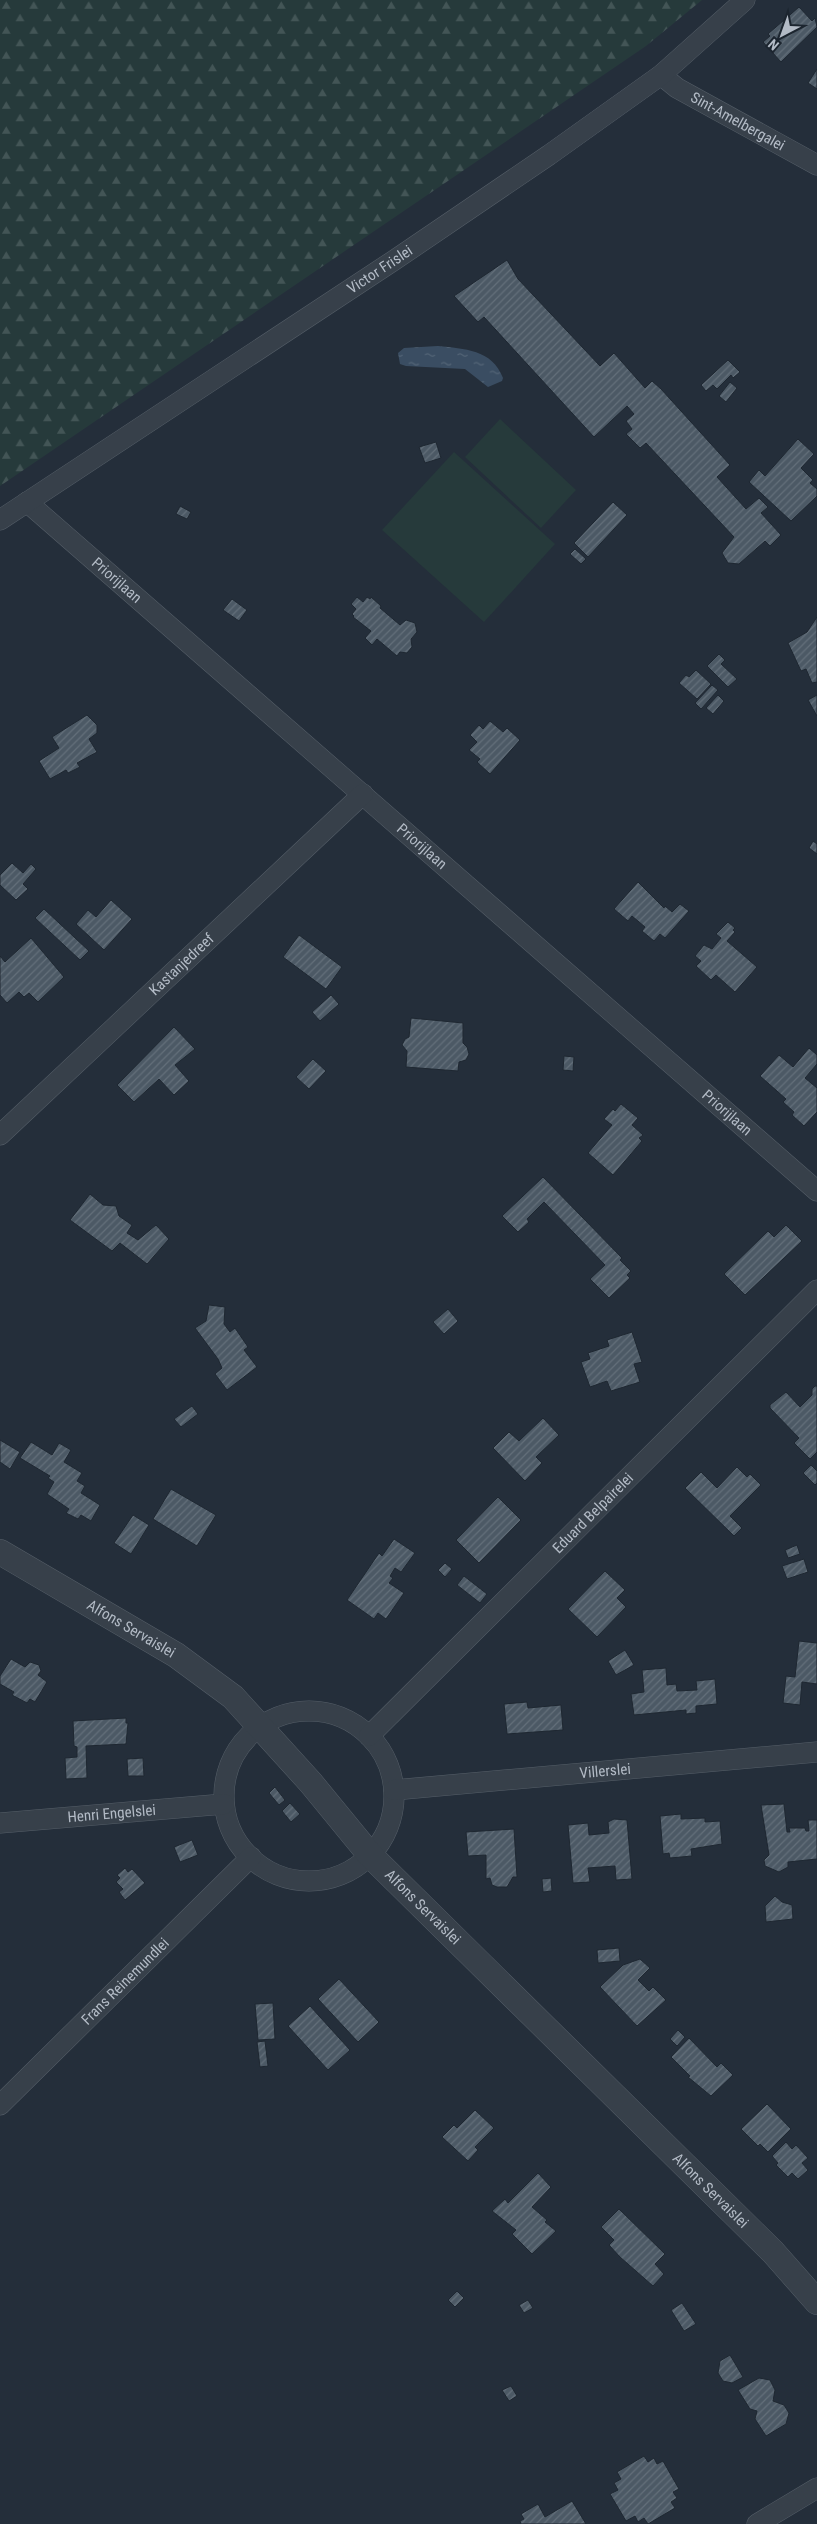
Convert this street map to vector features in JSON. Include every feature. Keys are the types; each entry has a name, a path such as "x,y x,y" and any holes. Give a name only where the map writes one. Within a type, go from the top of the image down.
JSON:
{"street":[{"name":"Victor Frislei","path":"0,520 393,261 661,75 745,0"},
{"name":"Sint-Amelbergalei","path":"661,75 677,88 817,165"},
{"name":"Priorijlaan","path":"27,502 817,1191"},
{"name":"Kastanjedreef","path":"0,1135 363,794"},
{"name":"Eduard Belpairelei","path":"369,1736 817,1290"},
{"name":"Alfons Servaislei","path":"0,1552 176,1656 233,1697 311,1783 370,1855 773,2252 817,2302"},
{"path":"317,1711 336,1715 354,1724 369,1736 387,1762 394,1790 392,1816 383,1837 370,1855 352,1869 332,1878 311,1881 282,1876 268,1870 251,1857 232,1832 224,1804 224,1784 229,1767 236,1751 247,1737 278,1716 297,1712 317,1711"},
{"name":"Villerslei","path":"394,1790 817,1752"},
{"name":"Henri Engelslei","path":"0,1823 224,1804"},
{"name":"Frans Reinemundlei","path":"0,2105 251,1857"},
{"path":"757,2524 817,2488"}],"green space":[{"path":"0,0 702,0 646,46 0,486"},
{"path":"500,419 576,490 541,528 465,457"},
{"path":"454,452 555,544 484,622 382,530"}],"water":[{"path":"438,346 467,350 484,356 498,368 503,378 502,381 488,387 465,369 406,366 400,364 398,353 404,348"}],"building":[{"path":"799,7 812,21 815,18 817,27 781,62 763,42 770,36 768,34"},
{"path":"817,69 817,89 808,83"},
{"path":"507,260 518,279 600,366 614,353 645,388 652,381 661,389 730,465 717,477 746,509 759,498 768,507 761,513 781,535 770,546 765,541 739,564 728,563 722,553 734,537 646,443 640,448 626,434 632,429 626,421 634,414 627,406 594,437 484,317 478,322 454,296"},
{"path":"728,360 740,372 733,378 731,375 717,389 713,385 706,391 701,385"},
{"path":"730,382 737,388 726,402 719,396"},
{"path":"798,439 814,454 801,468 813,480 810,483 817,489 817,496 791,521 749,482 759,470 765,476"},
{"path":"436,442 441,458 425,463 419,447"},
{"path":"613,502 627,515 588,557 574,543"},
{"path":"180,506 191,512 187,519 176,514"},
{"path":"575,549 586,559 581,564 570,554"},
{"path":"357,597 363,602 367,597 370,599 371,597 381,606 380,608 400,625 406,620 415,623 417,632 411,639 412,647 407,653 400,652 397,656 377,639 372,645 365,638 371,631 353,617 352,614 356,609 351,604"},
{"path":"232,599 247,610 239,621 223,610"},
{"path":"817,617 817,682 812,683 806,669 801,671 788,643 807,632"},
{"path":"719,654 725,660 721,664 737,679 728,687 707,666"},
{"path":"696,670 711,684 697,699 679,683 686,675 689,677"},
{"path":"712,685 718,690 701,709 695,703"},
{"path":"718,695 724,701 713,714 706,708"},
{"path":"817,695 817,716 808,700"},
{"path":"87,715 97,725 97,733 89,739 97,752 77,763 80,767 68,773 66,770 50,779 39,761 59,748 52,737"},
{"path":"490,721 503,732 507,728 520,740 490,774 477,762 480,759 469,750 477,742 470,735 479,725 483,729"},
{"path":"813,841 817,844 817,854 809,848"},
{"path":"12,863 23,873 31,864 36,869 23,884 28,889 16,900 0,885 0,875"},
{"path":"638,882 664,908 665,906 672,912 680,904 689,911 665,938 660,934 654,941 642,931 645,927 632,916 628,921 614,909"},
{"path":"111,900 132,919 104,950 76,924 88,910 96,917"},
{"path":"44,909 89,951 80,960 35,918"},
{"path":"728,922 735,928 733,930 735,932 727,941 757,967 735,992 716,975 711,980 696,966 701,961 695,956 704,945 712,949 721,938 716,934"},
{"path":"299,935 342,967 326,989 283,957"},
{"path":"31,938 64,977 38,1002 29,993 24,997 19,992 7,1003 0,995 0,956 5,962"},
{"path":"331,995 339,1004 320,1021 312,1012"},
{"path":"411,1018 463,1023 463,1043 467,1047 469,1054 466,1060 459,1062 458,1071 406,1067 407,1051 402,1045 405,1039 409,1037"},
{"path":"174,1027 195,1049 175,1065 189,1081 174,1095 159,1079 134,1102 117,1085"},
{"path":"809,1048 817,1055 817,1064 805,1078 817,1088 817,1112 804,1126 792,1115 794,1112 783,1102 786,1099 760,1076 779,1055 793,1067"},
{"path":"564,1056 574,1057 573,1071 563,1070"},
{"path":"313,1059 326,1071 309,1089 296,1077"},
{"path":"621,1104 638,1118 632,1125 643,1135 639,1138 642,1141 613,1175 588,1153 612,1125 604,1119 613,1109 615,1111"},
{"path":"543,1177 622,1258 620,1260 631,1271 627,1275 630,1278 609,1298 590,1279 605,1265 544,1202 527,1219 529,1222 518,1232 502,1216"},
{"path":"90,1194 103,1205 116,1206 119,1216 132,1225 127,1233 138,1240 156,1225 169,1239 147,1264 120,1243 112,1251 70,1220"},
{"path":"786,1225 802,1241 745,1295 724,1274 768,1231 774,1237"},
{"path":"209,1305 225,1307 224,1324 230,1332 235,1328 248,1347 244,1350 257,1367 227,1390 215,1374 222,1368 218,1359 195,1328 206,1321"},
{"path":"448,1309 458,1321 444,1334 433,1322"},
{"path":"632,1332 642,1362 634,1364 640,1382 611,1391 607,1381 590,1387 581,1362 590,1359 588,1353 609,1346 607,1340"},
{"path":"817,1386 817,1452 810,1459 794,1443 799,1438 770,1408 770,1405 786,1392 800,1407 812,1395 812,1389"},
{"path":"192,1406 198,1414 181,1427 174,1419"},
{"path":"543,1418 559,1435 536,1457 542,1463 525,1481 493,1448 509,1432 519,1441"},
{"path":"0,1440 20,1452 10,1469 0,1462"},
{"path":"31,1442 52,1455 59,1443 71,1450 64,1462 82,1473 77,1481 85,1486 81,1493 100,1505 91,1521 81,1515 78,1519 66,1513 69,1509 47,1494 54,1482 48,1478 50,1476 20,1458"},
{"path":"811,1465 817,1471 817,1483 815,1485 803,1473"},
{"path":"737,1467 747,1477 750,1474 761,1485 730,1516 742,1528 734,1536 685,1488 701,1472 717,1488"},
{"path":"171,1489 216,1515 197,1546 153,1519"},
{"path":"498,1497 521,1520 479,1563 456,1540"},
{"path":"133,1515 149,1525 131,1554 114,1543"},
{"path":"394,1539 415,1553 401,1572 395,1568 390,1576 393,1578 389,1583 404,1593 386,1619 378,1613 374,1619 347,1600 379,1553 382,1556"},
{"path":"797,1545 800,1554 788,1558 785,1550"},
{"path":"804,1559 808,1572 787,1579 782,1566"},
{"path":"445,1563 452,1569 445,1577 438,1570"},
{"path":"605,1571 625,1590 617,1598 626,1607 597,1637 568,1609"},
{"path":"464,1576 487,1594 480,1603 457,1585"},
{"path":"799,1641 817,1643 817,1684 802,1682 800,1705 783,1703 786,1676 795,1677"},
{"path":"625,1650 634,1665 616,1675 608,1661"},
{"path":"11,1659 25,1667 30,1662 39,1665 41,1671 38,1675 47,1682 35,1702 30,1699 27,1703 12,1695 14,1692 0,1684 0,1676"},
{"path":"666,1668 667,1685 676,1684 677,1691 697,1690 696,1681 715,1679 717,1704 696,1706 696,1713 686,1714 686,1710 634,1715 631,1694 644,1692 642,1670"},
{"path":"527,1702 528,1708 561,1705 563,1730 507,1734 504,1704"},
{"path":"126,1718 126,1723 128,1723 126,1744 86,1746 87,1778 66,1779 65,1758 77,1757 77,1747 74,1746 73,1721"},
{"path":"143,1758 144,1776 128,1776 127,1759"},
{"path":"275,1787 285,1800 279,1805 269,1793"},
{"path":"290,1803 300,1814 291,1822 282,1811"},
{"path":"784,1804 787,1832 790,1832 789,1828 805,1828 806,1831 809,1831 808,1820 817,1820 817,1859 788,1862 788,1867 779,1872 765,1866 764,1860 769,1855 761,1805"},
{"path":"681,1814 681,1819 705,1818 705,1822 720,1821 722,1844 691,1849 692,1856 670,1858 669,1853 663,1854 660,1816"},
{"path":"614,1819 627,1820 632,1879 616,1880 615,1866 588,1868 590,1882 573,1883 568,1825 588,1823 589,1835 609,1833 608,1822"},
{"path":"514,1829 517,1877 513,1877 507,1887 497,1887 492,1885 490,1878 486,1879 486,1855 468,1856 466,1832"},
{"path":"192,1840 198,1855 180,1862 174,1847"},
{"path":"125,1868 128,1872 132,1869 145,1883 125,1900 119,1892 123,1889 116,1882 120,1878 117,1875"},
{"path":"551,1878 552,1891 543,1892 542,1879"},
{"path":"775,1896 782,1902 792,1905 793,1919 766,1922 765,1906"},
{"path":"619,1948 620,1961 598,1963 597,1950"},
{"path":"640,1959 650,1968 638,1980 649,1991 653,1987 666,2000 637,2026 600,1987 623,1965"},
{"path":"339,1979 379,2022 358,2042 318,1999"},
{"path":"273,2003 275,2039 258,2040 255,2004"},
{"path":"310,2006 350,2050 328,2070 288,2026"},
{"path":"678,2030 685,2037 677,2046 670,2039"},
{"path":"689,2038 717,2067 721,2063 733,2075 711,2096 688,2077 690,2076 671,2057"},
{"path":"265,2041 268,2066 260,2067 257,2042"},
{"path":"767,2104 791,2129 768,2152 760,2144 758,2146 741,2129"},
{"path":"475,2110 494,2128 475,2147 478,2150 468,2161 442,2137 454,2125 457,2128"},
{"path":"786,2142 792,2149 796,2145 808,2158 802,2163 808,2170 798,2179 792,2173 788,2177 776,2165 778,2163 772,2156"},
{"path":"538,2173 551,2187 532,2207 556,2231 532,2254 512,2234 516,2230 492,2211 505,2199 508,2203"},
{"path":"619,2209 665,2254 655,2264 664,2274 653,2286 609,2245 614,2240 601,2227"},
{"path":"457,2291 464,2298 455,2307 448,2300"},
{"path":"528,2300 533,2308 524,2313 519,2305"},
{"path":"682,2303 696,2324 684,2331 671,2310"},
{"path":"730,2355 743,2377 732,2383 723,2381 718,2373 720,2361"},
{"path":"759,2378 770,2380 775,2390 773,2401 784,2405 789,2413 786,2424 766,2436 755,2419 757,2411 750,2409 738,2390"},
{"path":"511,2386 517,2396 509,2401 502,2390"},
{"path":"644,2456 648,2462 654,2458 657,2464 663,2461 679,2489 673,2492 677,2498 671,2502 675,2508 648,2524 644,2518 638,2522 635,2516 626,2521 610,2494 618,2490 614,2483 621,2479 617,2472"},
{"path":"572,2501 586,2524 521,2524 520,2521 524,2519 521,2514 538,2504 545,2517"}]}
